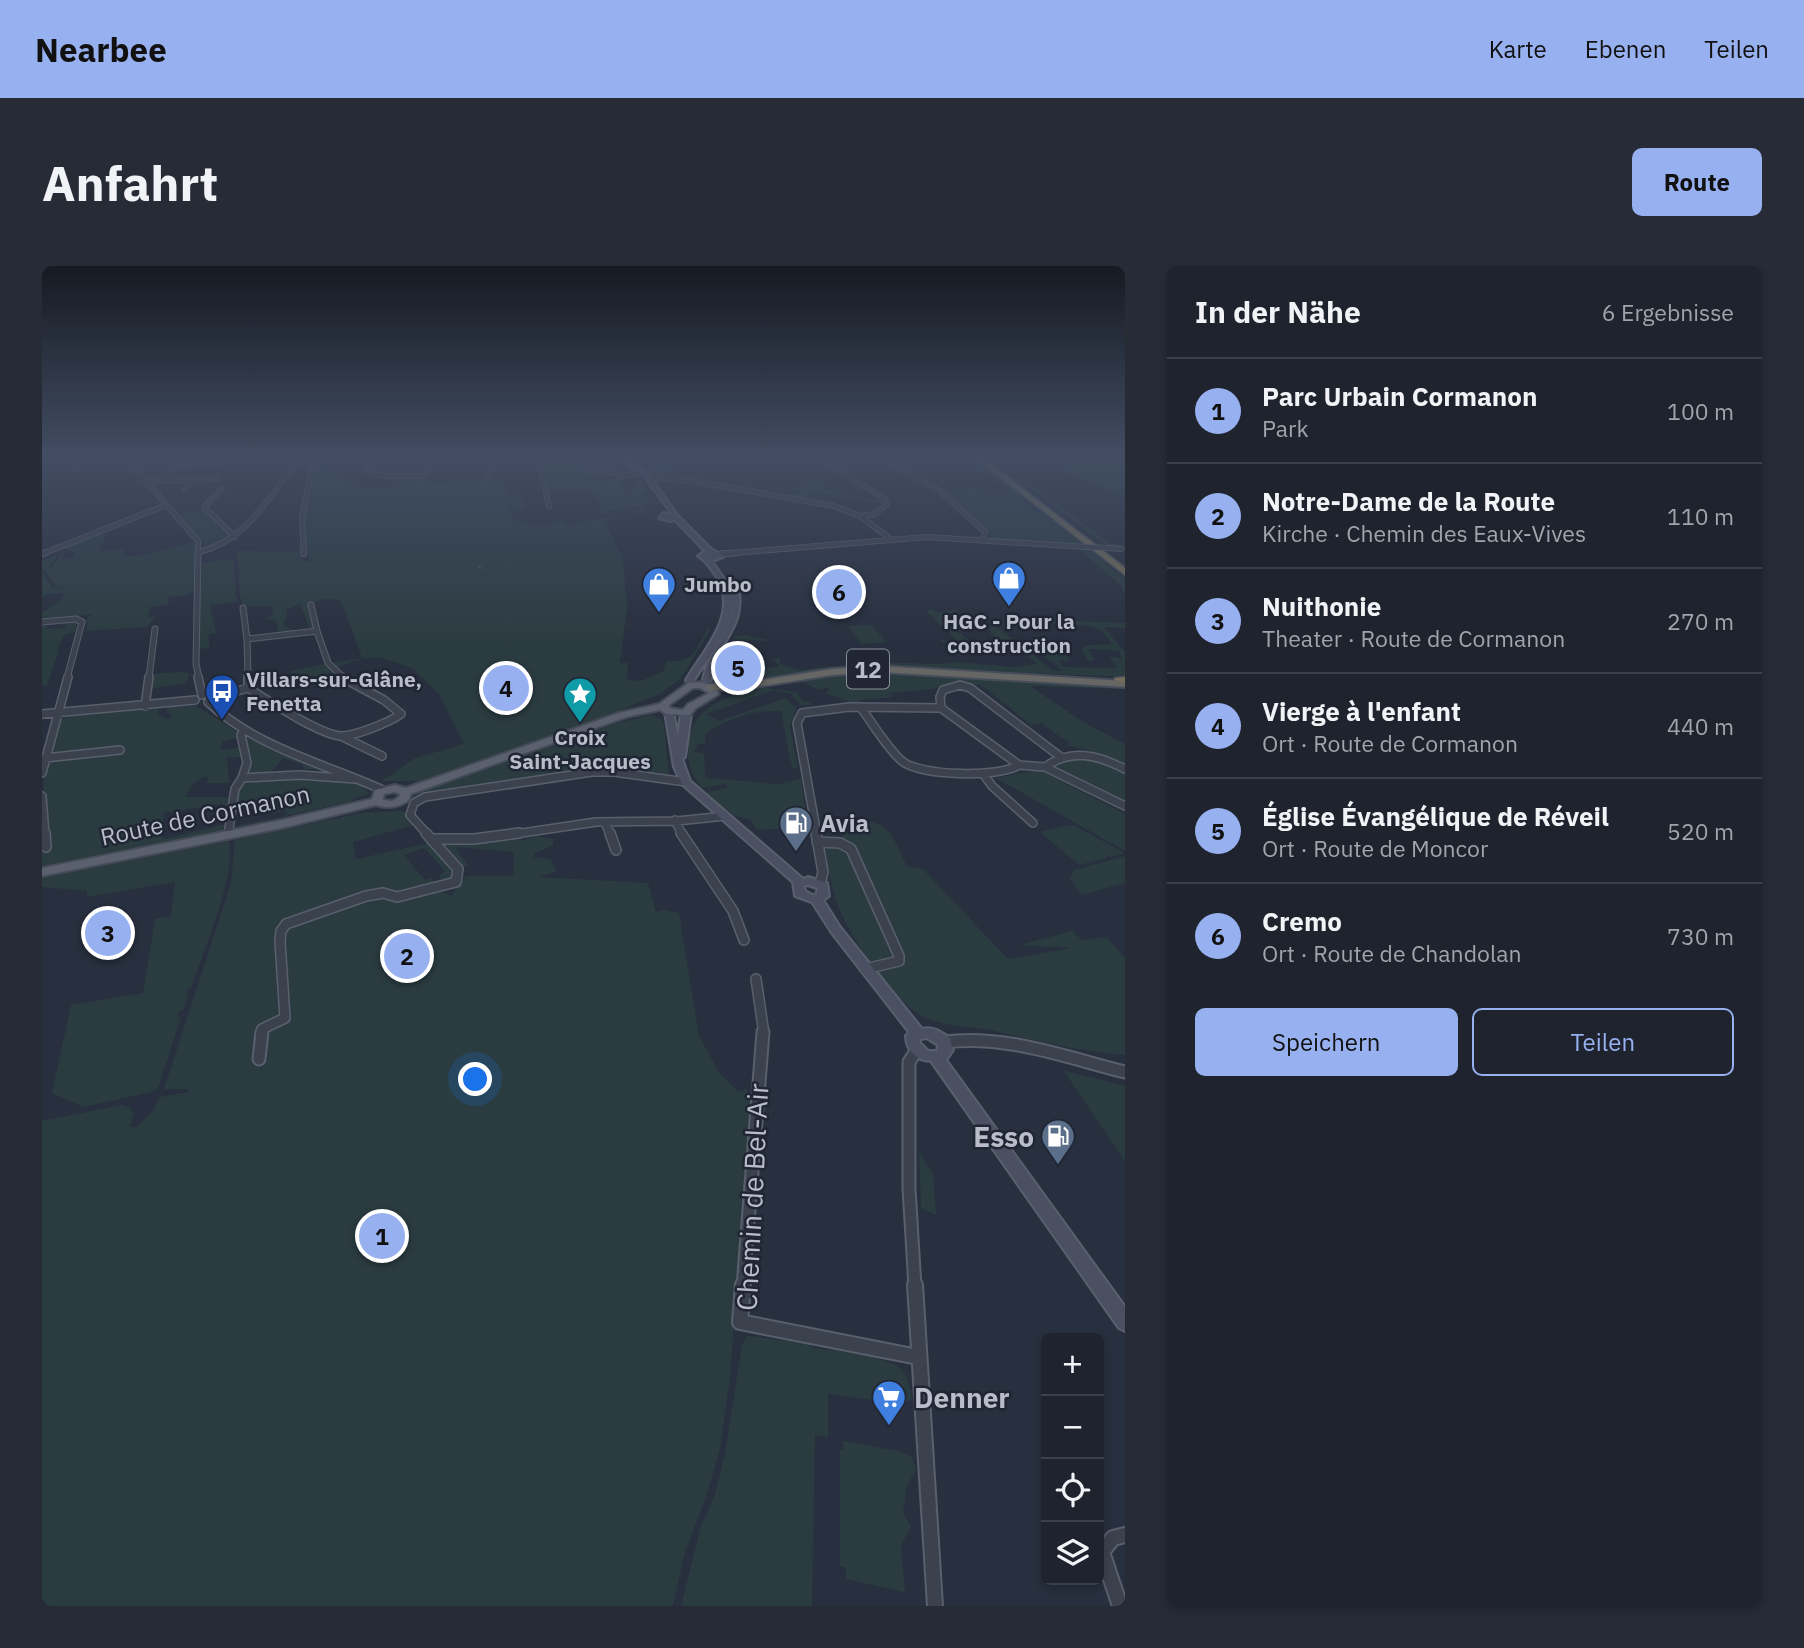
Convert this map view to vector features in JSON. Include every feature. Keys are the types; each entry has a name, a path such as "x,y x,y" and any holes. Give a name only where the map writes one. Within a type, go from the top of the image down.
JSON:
{"highway":[{"path":"1056,519 1104,556 1125,568"},
{"path":"1062,519 1125,568"},
{"name":"12","path":"708,692 813,674 861,669 979,674 1032,680 1124,681"}],"main road":[{"path":"674,519 711,556 733,586 737,611 708,669 708,692 689,709 679,767"},
{"path":"708,692 688,697 687,688 728,612 729,595 711,556"},
{"path":"687,688 673,696 668,706 679,767 687,782 800,882"},
{"path":"668,706 689,709"},
{"name":"Route de Cormanon","path":"42,872 228,835 380,795 388,805 397,803 405,798 405,792 623,715 668,706"},
{"path":"816,899 825,893 820,884 800,882 796,887 799,893 816,899 865,969 918,1032 933,1033 945,1042 946,1050 936,1057"},
{"path":"918,1032 912,1040 917,1051 936,1057 1125,1322"}],"street":[{"path":"42,554 132,519"},
{"path":"178,519 195,537 200,550 196,664 199,698"},
{"path":"215,519 235,537"},
{"path":"200,550 235,537 252,519"},
{"path":"302,519 304,554"},
{"path":"863,519 892,540"},
{"path":"971,519 985,532 983,539"},
{"path":"711,556 927,537 1124,550"},
{"path":"311,605 324,654 332,668 394,706 401,714 390,722 341,736"},
{"path":"243,608 248,688"},
{"path":"42,622 76,619 82,622 45,748 46,758 42,773"},
{"path":"145,706 155,629"},
{"path":"247,639 317,631"},
{"path":"941,708 940,693 943,690 960,685 970,688 1062,758"},
{"path":"42,714 145,706 215,696 248,688 296,717 382,756"},
{"path":"208,702 215,696"},
{"path":"199,698 244,730 282,749 358,779 380,795"},
{"path":"861,708 901,760 921,771 984,775 1010,771 1019,765"},
{"path":"820,884 823,872 797,720 801,713 813,709 941,708 1019,765 1045,767 1125,806"},
{"path":"228,835 235,789 248,761 242,735 244,730"},
{"path":"46,758 120,751"},
{"path":"1045,767 1075,754 1090,755 1125,769"},
{"path":"259,1059 262,1029 285,1018 280,942 286,924 383,892 397,897 452,884 459,877 458,869 410,815 414,803 425,797 592,772 614,772 687,782"},
{"path":"242,778 300,775 358,779"},
{"path":"984,775 992,786 1032,823"},
{"path":"42,796 46,847"},
{"path":"431,839 484,840 605,822 725,816"},
{"path":"675,820 733,911 744,940"},
{"path":"605,822 616,850"},
{"path":"817,842 840,843 851,849 899,956 899,961 865,969"},
{"name":"Chemin de Bel-Air","path":"756,979 764,1037 740,1322 918,1357"},
{"path":"945,1042 968,1038 1125,1072"},
{"path":"917,1051 909,1062 907,1099 918,1357 935,1606"},
{"path":"1120,1606 1102,1552 1113,1538 1125,1535"}],"shaded area":[{"path":"182,519 211,519 229,538 213,545 202,545"},
{"path":"305,519 513,519 521,523 536,525 562,523 558,520 563,519 565,524 571,524 569,527 591,520 617,519 603,520 623,558 627,608 620,663 628,663 627,680 641,681 664,671 666,661 689,657 708,627 710,631 681,678 660,694 591,722 422,781 382,781 415,758 464,744 439,694 412,668 381,658 363,658 337,667 338,669 332,663 362,658 341,600 324,599 311,603 308,609 314,626 310,629 300,604 286,610 287,617 282,625 298,632 279,634 276,620 264,619 273,615 272,606 243,606 237,551 297,552 302,541 301,556 306,562 310,561 305,539"},
{"path":"975,519 1050,519 1125,579 1125,594 1121,589 1124,588 1080,550 990,539 990,534"},
{"path":"1070,519 1078,519 1109,543 1125,546 1125,549 1109,548"},
{"path":"105,532 99,551 125,549 123,557 144,555 191,543 189,535 196,549 194,590 186,595 169,597 168,604 150,607 148,617 156,616 147,627 85,631 88,624 85,621 92,614 44,621 42,613 59,602 66,593 47,594 42,598 42,572 53,588 67,589 56,587 45,571 47,568 42,571 42,560 58,556 48,568 52,567 62,553 59,550 64,552 61,559 73,558 75,553 63,548"},
{"path":"234,559 236,597 240,601 210,605 216,633 209,635 209,648 199,649 202,563"},
{"path":"930,609 938,612 955,610 963,616 982,615 989,621 983,622 977,618 949,620 946,623 982,650 963,655 950,651 940,640 947,642 943,643 949,649 963,647 926,611"},
{"path":"998,620 1125,623 1125,628 1104,627 1125,652 1125,677 872,666 828,669 729,684 716,683 712,678 713,670 732,640 716,674 723,675 730,658 732,659 727,674 744,676 746,671 780,666 768,659 780,659 780,664 799,670 873,662 956,662 1014,667 1037,664 1016,647 1002,649 994,648 982,641 985,637 985,642 993,647 1007,648 989,630 992,623 1054,671 1063,671 1037,651 1066,654 1070,661 1059,660 1063,667 1117,668 1109,657 1122,658 1119,651 1088,649 1094,661 1088,660 1081,649 1088,645 1112,644 1101,630 1091,626"},
{"path":"63,622 76,622 75,632 65,634 54,649 59,649 47,686 42,685 42,626 48,626 46,629 65,628 66,625 61,625"},
{"path":"870,625 887,642 862,644 847,626"},
{"path":"746,635 771,641 732,639 734,636"},
{"path":"324,664 338,677 300,682 290,671"},
{"path":"890,671 1125,686 1125,689 1030,686 1083,722 1125,744 1125,767 1086,750 1065,746 1069,743 1041,723 1031,725 981,685 971,686 955,681 933,689 890,693 893,697 860,700 862,706 825,693 830,690 828,687 818,690 798,679"},
{"path":"189,673 187,683 150,689 153,674"},
{"path":"765,688 796,692 803,701 811,702 810,706 801,705 791,694 774,690 706,714 719,721 786,698 796,709 790,726 798,769 792,768 781,711 741,716 723,724 705,734 705,744 698,744 694,752 704,754 705,775 708,778 778,784 801,779 807,819 805,827 757,830 750,819 734,816 706,792 728,788 725,784 702,788 689,765 690,733 704,712 725,699"},
{"path":"196,706 237,732 238,738 222,742 221,750 242,747 244,757 227,757 229,783 207,783 208,777 203,777 185,797 229,797 227,807 221,804 164,813 161,836 166,839 221,825 224,826 223,830 42,866 42,839 50,835 44,809 44,777 59,720 77,714 159,708 158,713 167,719 173,716 166,711 168,707"},
{"path":"652,715 662,720 664,726 669,776 587,769 450,792 427,794 424,791 621,722"},
{"path":"245,736 346,777 322,774 321,770 304,769 303,765 283,758 269,775 248,776"},
{"path":"1091,756 1125,772 1125,802 1053,765 1067,758"},
{"path":"1039,770 1125,814 1125,851 996,778"},
{"path":"298,776 357,782 369,793 348,802 236,827 234,826 287,815 287,811 236,817 257,813 259,809 234,809 237,791 244,781"},
{"path":"405,812 414,825 353,842 356,859 429,843 453,869 453,879 444,881 439,876 445,871 424,848 404,855 425,880 431,878 437,884 435,889 451,896 466,876 519,876 513,875 514,852 458,847 457,851 469,866 460,867 442,843 523,840 536,836 553,839 553,845 533,857 551,859 554,868 557,868 555,872 539,877 648,883 656,912 665,910 679,913 699,1036 720,1074 738,1092 746,1089 751,1096 730,1377 720,1448 707,1494 684,1555 673,1606 42,1606 42,1121 121,1105 129,1107 134,1113 130,1127 137,1127 155,1108 160,1097 188,1092 188,1089 164,1089 231,883 235,840 361,813"},
{"path":"864,821 882,826 888,831 908,867 923,869 1008,959 1072,948 1019,945 1072,931 1082,940 1107,937 1125,958 1125,1055 1077,1049 990,1030 943,1024 926,1018 901,999 874,968 852,934 838,905 830,877 825,848"},
{"path":"1068,825 1075,826 1125,853 1110,857 1105,854 1108,858 1079,865 1040,832"},
{"path":"229,841 228,874 223,894 191,989 188,989 186,995 189,995 183,1011 179,1011 177,1016 181,1017 158,1088 152,1092 84,1107 52,1093 71,1005 143,993 155,919 171,916 175,882 87,897 87,891 42,887 42,878"},
{"path":"1125,856 1125,883 1081,895 1070,879 1074,870"},
{"path":"1063,1070 1125,1086 1125,1161"},
{"path":"919,1152 933,1174 936,1215 921,1208"},
{"path":"747,1336 808,1343 814,1349 859,1354 894,1364 905,1375 912,1399 902,1404 828,1394 828,1437 815,1435 812,1606 681,1606 701,1525 714,1498 725,1453 742,1345"},
{"path":"843,1441 898,1451 912,1457 916,1470 907,1485 903,1513 911,1526 901,1546 905,1592 846,1579 846,1567 840,1566 840,1450 843,1450"}],"place":[{"name":"Cremo","path":"839,592"},
{"name":"HGC - Pour la construction","path":"1009,608"},
{"name":"Jumbo","path":"659,614"},
{"name":"Église Évangélique de Réveil","path":"738,668"},
{"name":"Vierge à l'enfant","path":"506,688"},
{"name":"Villars-sur-Glâne, Fenetta","path":"222,721"},
{"name":"Croix Saint-Jacques","path":"580,724"},
{"name":"Avia","path":"796,853"},
{"name":"Nuithonie","path":"108,933"},
{"name":"Notre-Dame de la Route","path":"407,956"},
{"name":"Esso","path":"1058,1166"},
{"name":"Parc Urbain Cormanon","path":"382,1236"},
{"name":"Denner","path":"889,1427"}]}
